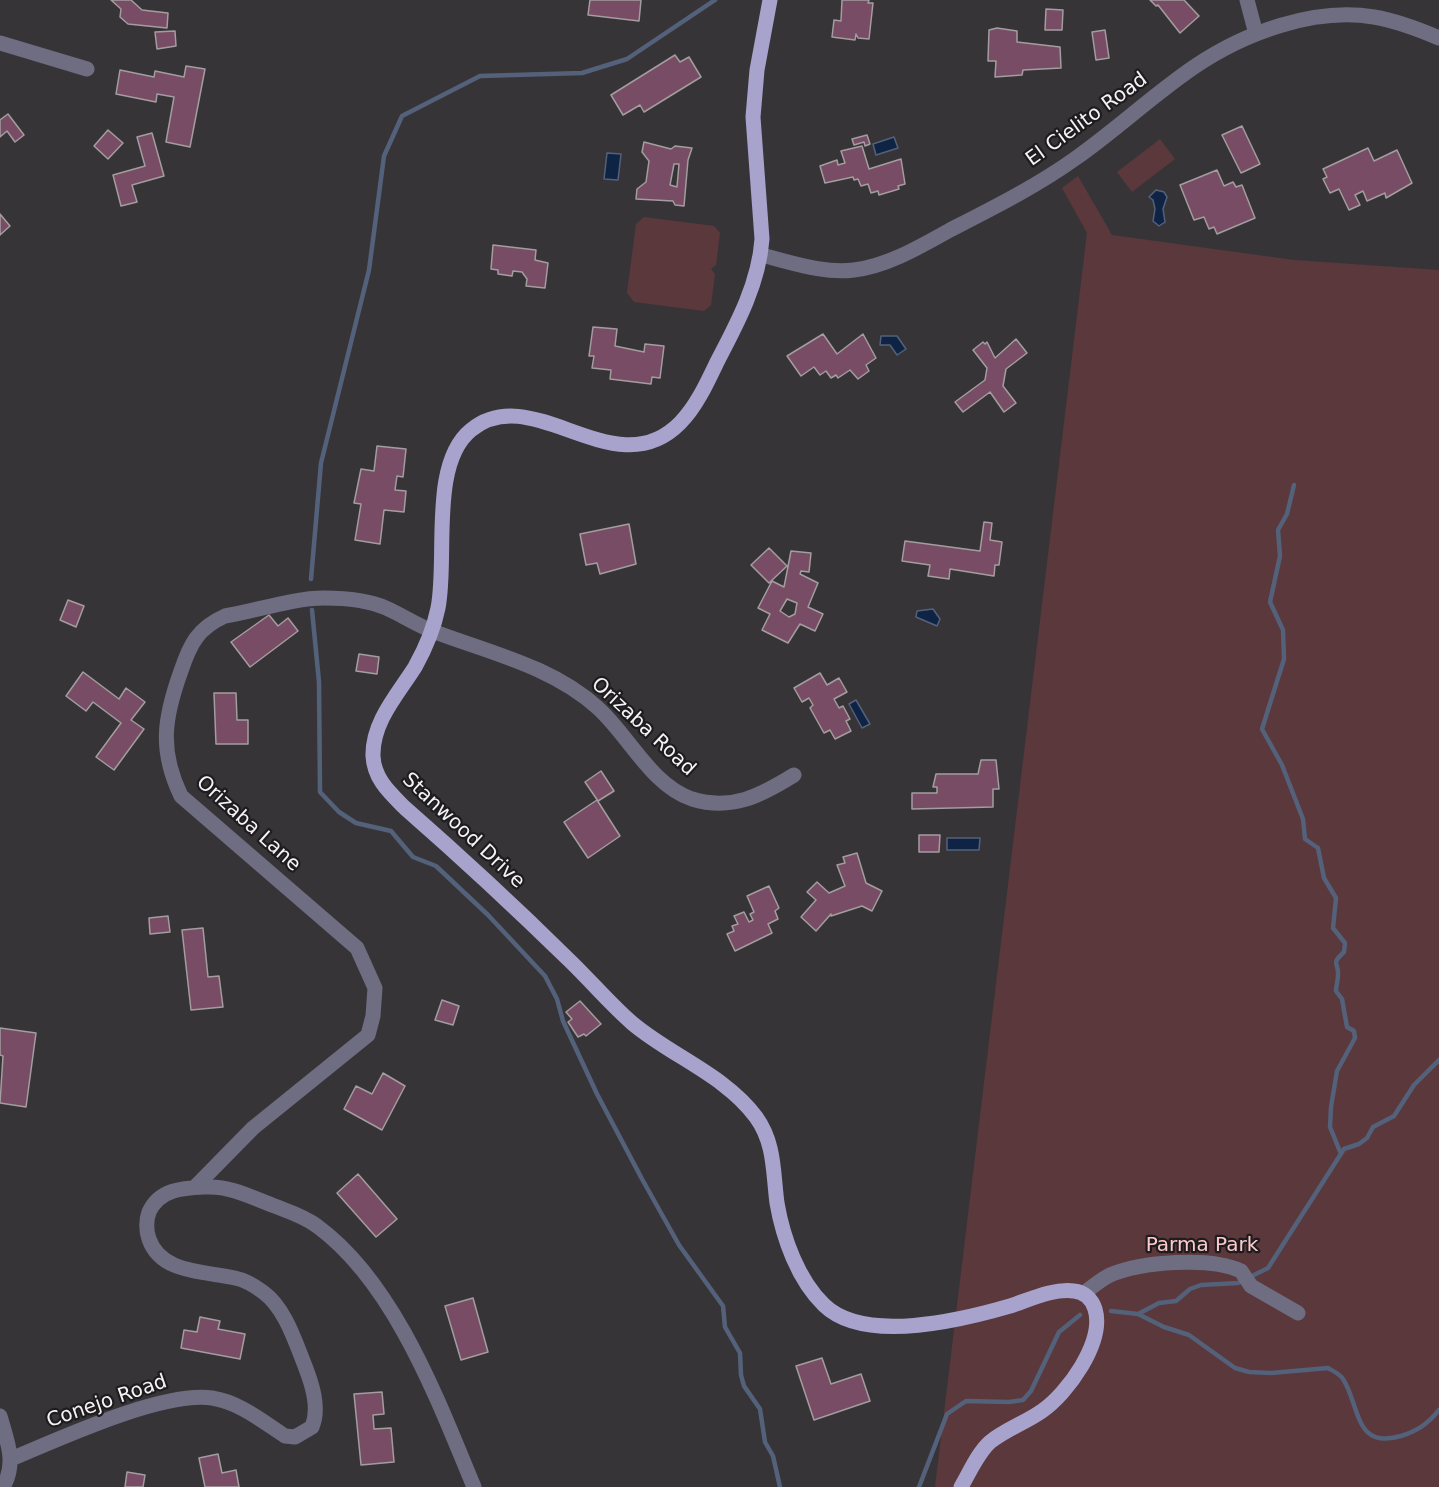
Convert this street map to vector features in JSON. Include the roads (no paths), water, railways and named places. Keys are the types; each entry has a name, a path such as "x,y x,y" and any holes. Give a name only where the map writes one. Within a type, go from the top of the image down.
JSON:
{"main road":[{"name":"Stanwood Drive","path":"770,0 758,70 753,117 762,239 761,255 748,296 713,370 687,415 666,434 643,443 615,444 514,415 487,420 466,434 456,448 448,471 441,590 431,631 416,665 379,725 373,755 380,781 405,808 541,933 621,1014 724,1087 754,1114 769,1142 778,1209 788,1244 804,1277 823,1304 839,1317 857,1323 904,1325 982,1313 1061,1292 1083,1294"},
{"path":"961,1487 986,1446 1001,1434 1048,1407 1061,1395 1082,1365 1093,1339 1096,1317 1093,1304 1083,1294"}],"street":[{"path":"1247,0 1256,34"},
{"name":"El Cielito Road","path":"761,255 832,271 856,270 900,255 989,210 1062,169 1195,66 1256,34 1313,19 1356,16 1404,24 1439,38"},
{"path":"0,43 87,69"},
{"name":"Orizaba Lane","path":"195,1188 253,1128 368,1035 375,1001 375,988 357,948 181,796 167,760 166,718 191,642 200,631 225,616 322,598 372,603 431,631"},
{"name":"Orizaba Road","path":"431,631 526,664 586,698 612,722 658,776 690,798 717,804 739,803 761,795 794,775"},
{"name":"Conejo Road","path":"11,1459 108,1420 171,1400 191,1397 228,1402 285,1436 295,1437 312,1427 316,1409 307,1371 294,1336 276,1304 251,1284 236,1278 196,1272 162,1258 153,1249 148,1237 147,1222 156,1201 178,1188 230,1190 291,1211 316,1225 339,1245 388,1306 406,1338 474,1487"},
{"path":"1083,1294 1116,1273 1159,1265 1203,1263 1229,1267 1298,1313"},
{"path":"0,1416 11,1459 10,1472 3,1487"}],"water":[{"path":"894,137 898,148 876,155 873,144"},
{"path":"607,153 621,154 618,180 604,179"},
{"path":"1156,190 1164,192 1167,197 1163,209 1165,222 1159,226 1153,221 1155,209 1153,200 1149,197"},
{"path":"881,336 897,336 906,349 897,355 890,345 880,345"},
{"path":"933,609 940,619 937,626 916,617 917,611"},
{"path":"856,700 870,724 862,728 849,704"},
{"path":"947,838 980,838 979,850 947,850"}],"waterway":[{"path":"311,579 321,463 369,270 384,156 402,116 480,76 582,73 627,59 715,0"},
{"path":"1294,485 1287,514 1278,530 1280,556 1270,602 1283,630 1284,659 1262,729 1282,765 1303,819 1305,839 1318,848 1324,878 1336,898 1333,928 1345,943 1344,952 1336,962 1338,971 1336,991 1342,999 1347,1027 1354,1031 1355,1038 1337,1071 1331,1107 1330,1127 1341,1154"},
{"path":"312,610 319,682 320,792 339,812 356,823 391,831 413,857 436,866 488,915 545,976 597,1094 642,1179 679,1245 723,1306 725,1327 740,1353 744,1386 760,1409 765,1442 773,1456 780,1487"},
{"path":"1111,1311 1138,1314 1159,1303 1176,1301 1190,1289 1201,1285 1238,1283 1268,1268 1344,1149 1359,1144 1367,1138 1373,1127 1394,1116 1414,1085 1439,1060"},
{"path":"1138,1314 1164,1327 1189,1335 1235,1368 1249,1372 1271,1373 1328,1368 1343,1379 1361,1422 1366,1431 1374,1437 1386,1439 1407,1434 1426,1423 1439,1410"},
{"path":"919,1487 947,1414 966,1401 1023,1400 1031,1391 1059,1332 1080,1315"}],"park label":[{"name":"Parma Park","path":"1202,1246"}]}
